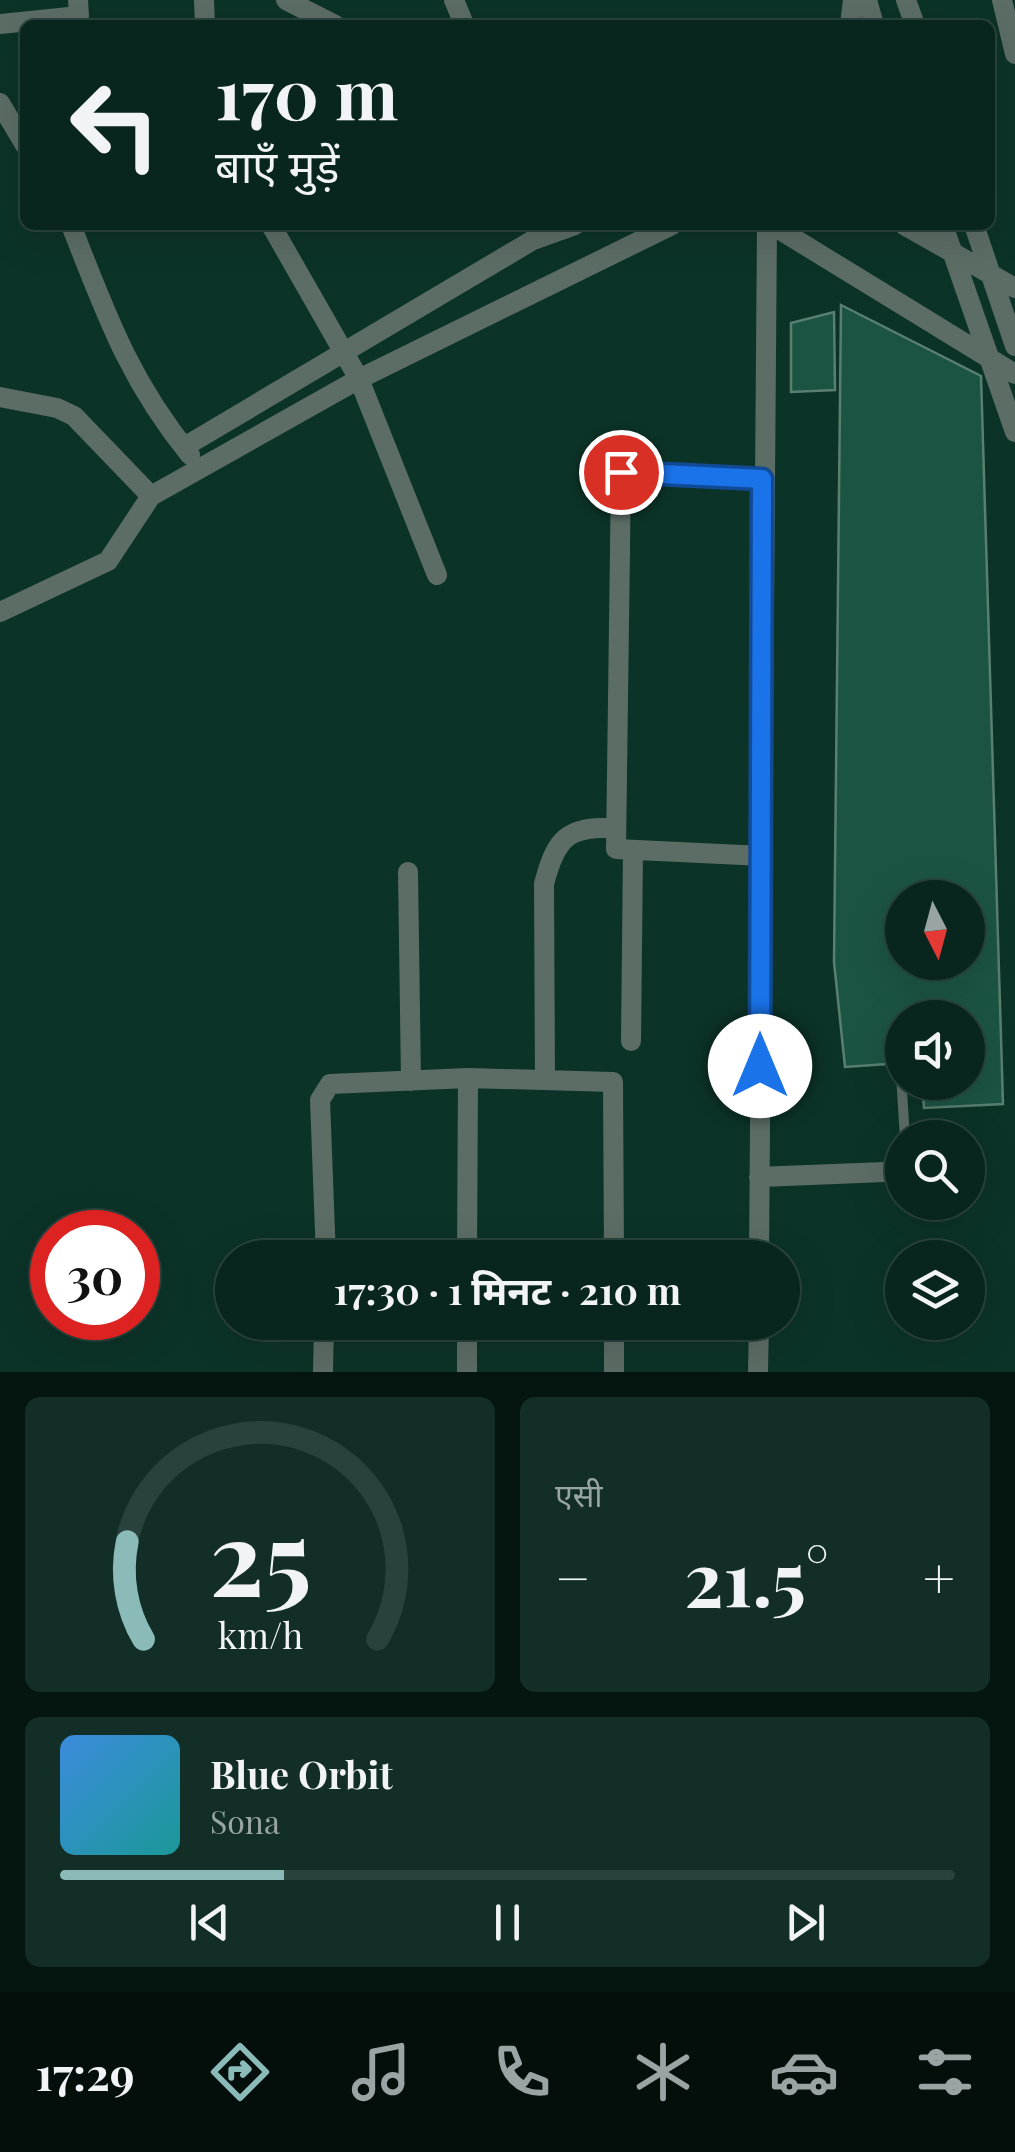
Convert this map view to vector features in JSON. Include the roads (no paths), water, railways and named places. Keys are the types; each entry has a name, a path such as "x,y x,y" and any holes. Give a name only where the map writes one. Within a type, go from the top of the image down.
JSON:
{"street":[{"path":"40,20 79,16 78,0"},
{"path":"286,0 325,20"},
{"path":"1002,0 1015,54"},
{"path":"0,103 20,137"},
{"path":"73,230 120,351 148,401 201,468"},
{"path":"273,230 342,356 359,379 437,575"},
{"path":"0,612 108,560 152,496 359,379 662,230"},
{"path":"759,1240 762,479 769,230"},
{"path":"777,230 1015,374"},
{"path":"913,230 1015,288"},
{"path":"944,230 1015,432"},
{"path":"976,230 1015,346"},
{"path":"184,448 342,356 528,232"},
{"path":"0,397 57,408 74,416 152,496"},
{"path":"762,479 621,472 616,850 763,856"},
{"path":"546,1080 544,884 549,863 563,837 587,827 616,828"},
{"path":"632,850 632,1042"},
{"path":"408,872 411,1080"},
{"path":"467,1240 468,1078"},
{"path":"325,1240 320,1100 330,1084 468,1078 614,1082 614,1240"},
{"path":"760,1177 885,1170"},
{"path":"323,1372 324,1340"},
{"path":"467,1340 467,1372"},
{"path":"614,1340 614,1372"},
{"path":"758,1372 759,1340"}]}
